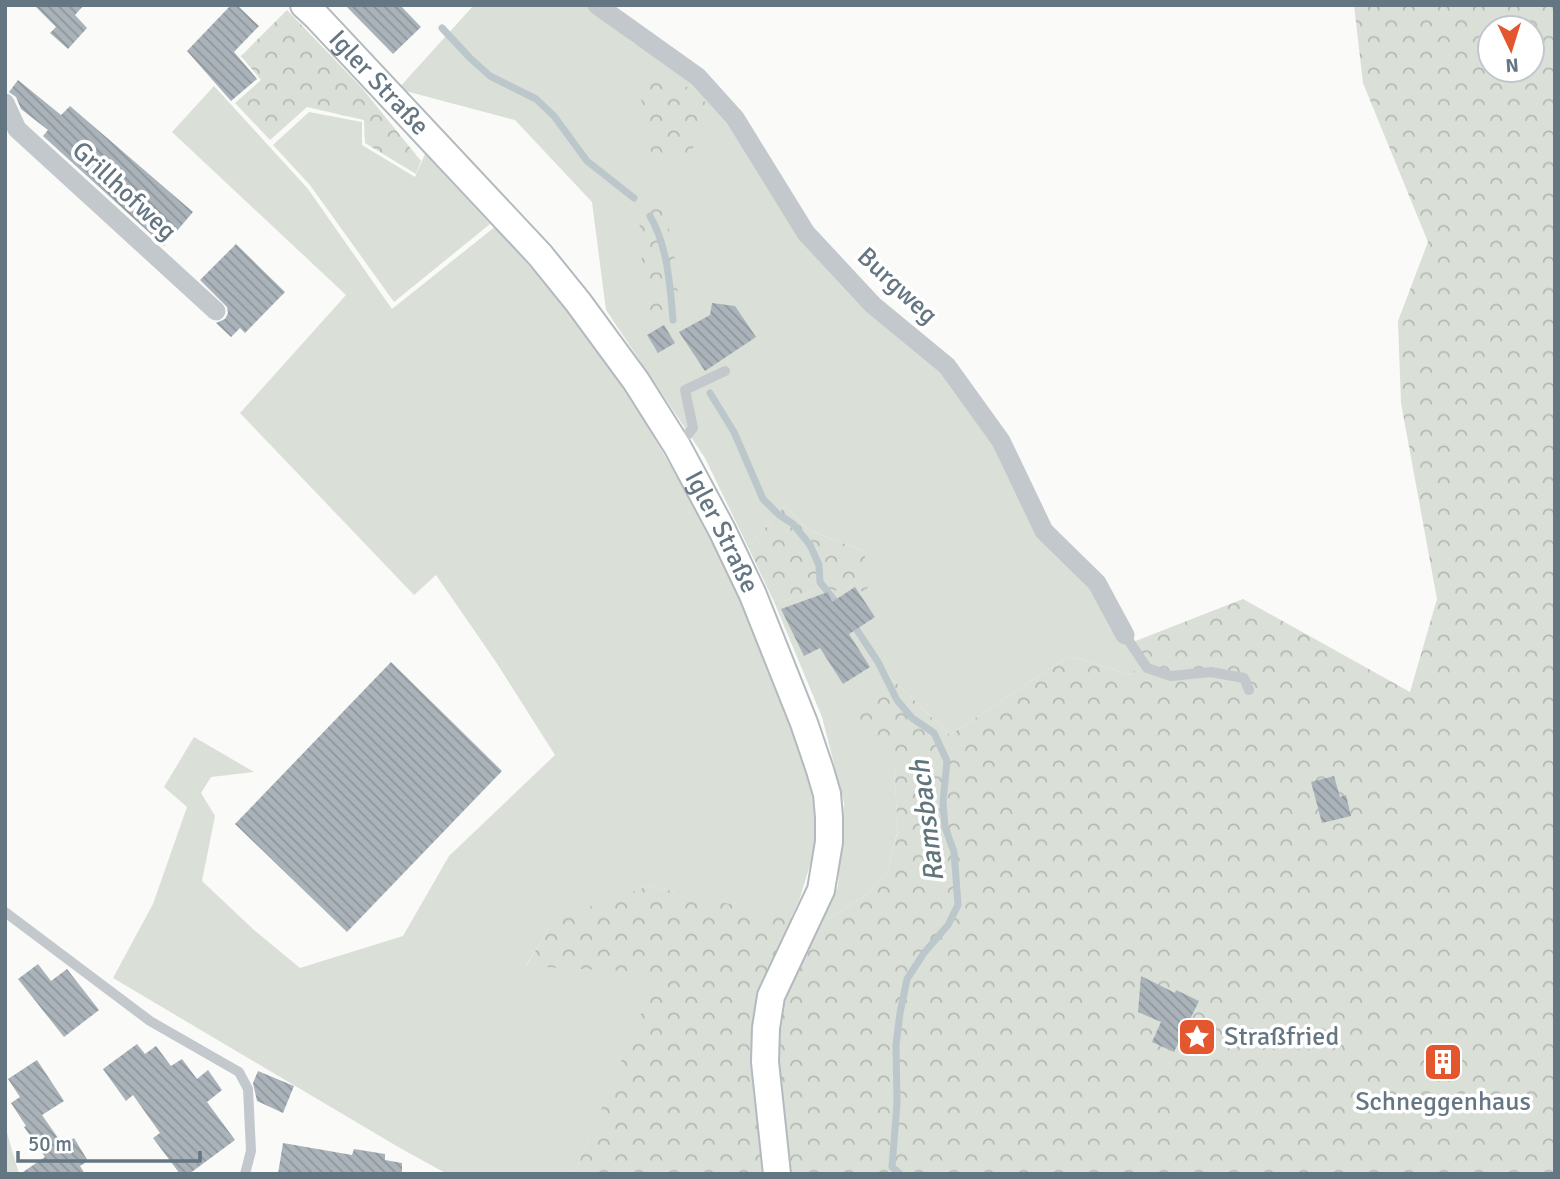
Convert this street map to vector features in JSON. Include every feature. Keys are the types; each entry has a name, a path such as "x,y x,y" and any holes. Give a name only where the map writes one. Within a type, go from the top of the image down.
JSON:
{"main road":[{"name":"Igler Straße","path":"304,5 540,255 578,302 621,360 677,446 753,595 804,723 827,794 830,817 821,890 771,996 766,1028 765,1062 777,1174"}],"street":[{"name":"Burgweg","path":"597,5 698,77 735,118 806,233 873,305 947,366 1001,441 1044,531 1097,583 1125,635"},
{"name":"Grillhofweg","path":"5,103 17,129 216,311"}],"lane":[{"path":"677,446 693,428 685,390 725,371"},
{"path":"1125,635 1147,668 1171,676 1211,672 1244,678 1249,690"},
{"path":"5,912 150,1021 239,1072 248,1089 251,1151 245,1174"}],"green space":[{"path":"474,5 587,5 632,42 683,72 721,113 770,185 941,366 973,410 1010,472 1146,656 1131,675 1069,656 950,735 888,675 850,715 894,768 898,829 888,870 869,893 821,924 838,886 844,803 822,717 775,604 817,590 843,591 855,583 863,592 863,551 809,530 785,506 748,547 705,458 606,310 592,202 515,120 398,89"},
{"path":"1354,5 1555,5 1555,1174 574,1174 658,973 526,966 555,919 649,886 821,924 869,893 888,870 898,830 894,768 849,715 888,675 950,735 1069,656 1131,675 1145,656 1133,642 1243,599 1410,692 1437,599 1401,403 1398,321 1428,242 1363,83"},
{"path":"287,10 362,88 421,161 416,174 365,143 364,120 307,107 270,140 235,103 261,80 241,56"},
{"path":"656,80 691,88 708,105 690,157 652,156 639,88"},
{"path":"214,86 308,189 392,309 496,226 566,309 625,388 703,521 757,633 810,777 818,838 800,898 791,918 649,886 555,920 526,965 659,972 574,1174 447,1174 113,978 153,904 187,807 164,787 194,737 254,772 211,777 201,793 215,816 202,881 254,930 300,968 403,936 449,856 555,755 436,575 414,595 240,413 346,295 172,132"},
{"path":"309,112 362,122 362,145 415,177 425,154 490,224 394,302 310,185 273,145"},
{"path":"654,208 662,210 673,240 680,320 648,314 639,234 640,221"},
{"path":"785,506 809,530 863,551 874,581 863,593 855,583 843,591 817,590 775,604 748,547"},
{"path":"5,1126 19,1174 5,1174"}],"building":[{"path":"34,5 84,5 75,15 87,28 68,49 50,33 56,27"},
{"path":"231,5 237,5 259,26 234,52 257,79 231,101 187,51"},
{"path":"345,5 400,5 421,27 393,54"},
{"path":"18,80 61,115 70,106 193,212 164,246 43,136 48,130 21,109 16,97 9,92"},
{"path":"236,244 285,292 245,333 240,328 231,337 216,323 225,319 227,307 200,280"},
{"path":"712,303 735,306 756,337 705,371 679,332 710,315"},
{"path":"664,325 675,343 658,353 647,335"},
{"path":"855,587 875,617 849,634 870,667 843,684 820,648 804,656 781,609 828,592 832,602"},
{"path":"391,662 502,771 347,932 235,824"},
{"path":"1334,776 1340,797 1346,795 1351,816 1322,823 1311,782"},
{"path":"38,964 51,981 67,969 99,1010 64,1037 18,979"},
{"path":"1141,976 1175,993 1176,990 1199,1001 1174,1052 1152,1042 1161,1022 1138,1012"},
{"path":"137,1044 145,1054 156,1046 171,1066 182,1059 197,1079 208,1070 222,1090 207,1102 235,1140 189,1174 180,1174 153,1138 160,1133 133,1095 126,1101 103,1069"},
{"name":"Schneggenhaus","path":"1447,1044 1460,1066 1439,1079 1426,1057"},
{"path":"37,1060 64,1101 42,1115 63,1145 74,1138 88,1161 80,1166 85,1174 20,1174 45,1157 11,1103 20,1097 8,1079"},
{"path":"258,1071 294,1086 283,1113 257,1101 253,1083"},
{"path":"283,1143 352,1155 354,1149 385,1154 385,1160 402,1163 402,1174 278,1174"}],"waterway":[{"name":"Ramsbach","path":"442,28 490,76 536,99 554,116 587,161 634,198"},
{"name":"Ramsbach","path":"650,216 664,254 673,320"},
{"name":"Ramsbach","path":"710,393 734,432 763,499 793,524 810,545 819,565 820,582 839,606"},
{"name":"Ramsbach","path":"853,624 878,662 897,700 912,718 934,733 947,761 943,802 945,827 954,852 958,905 948,925 924,953 907,979 896,1045 897,1103 892,1167 900,1174"}],"place":[{"name":"Straßfried","path":"1197,1037"},
{"name":"Schneggenhaus","path":"1443,1062"}]}
